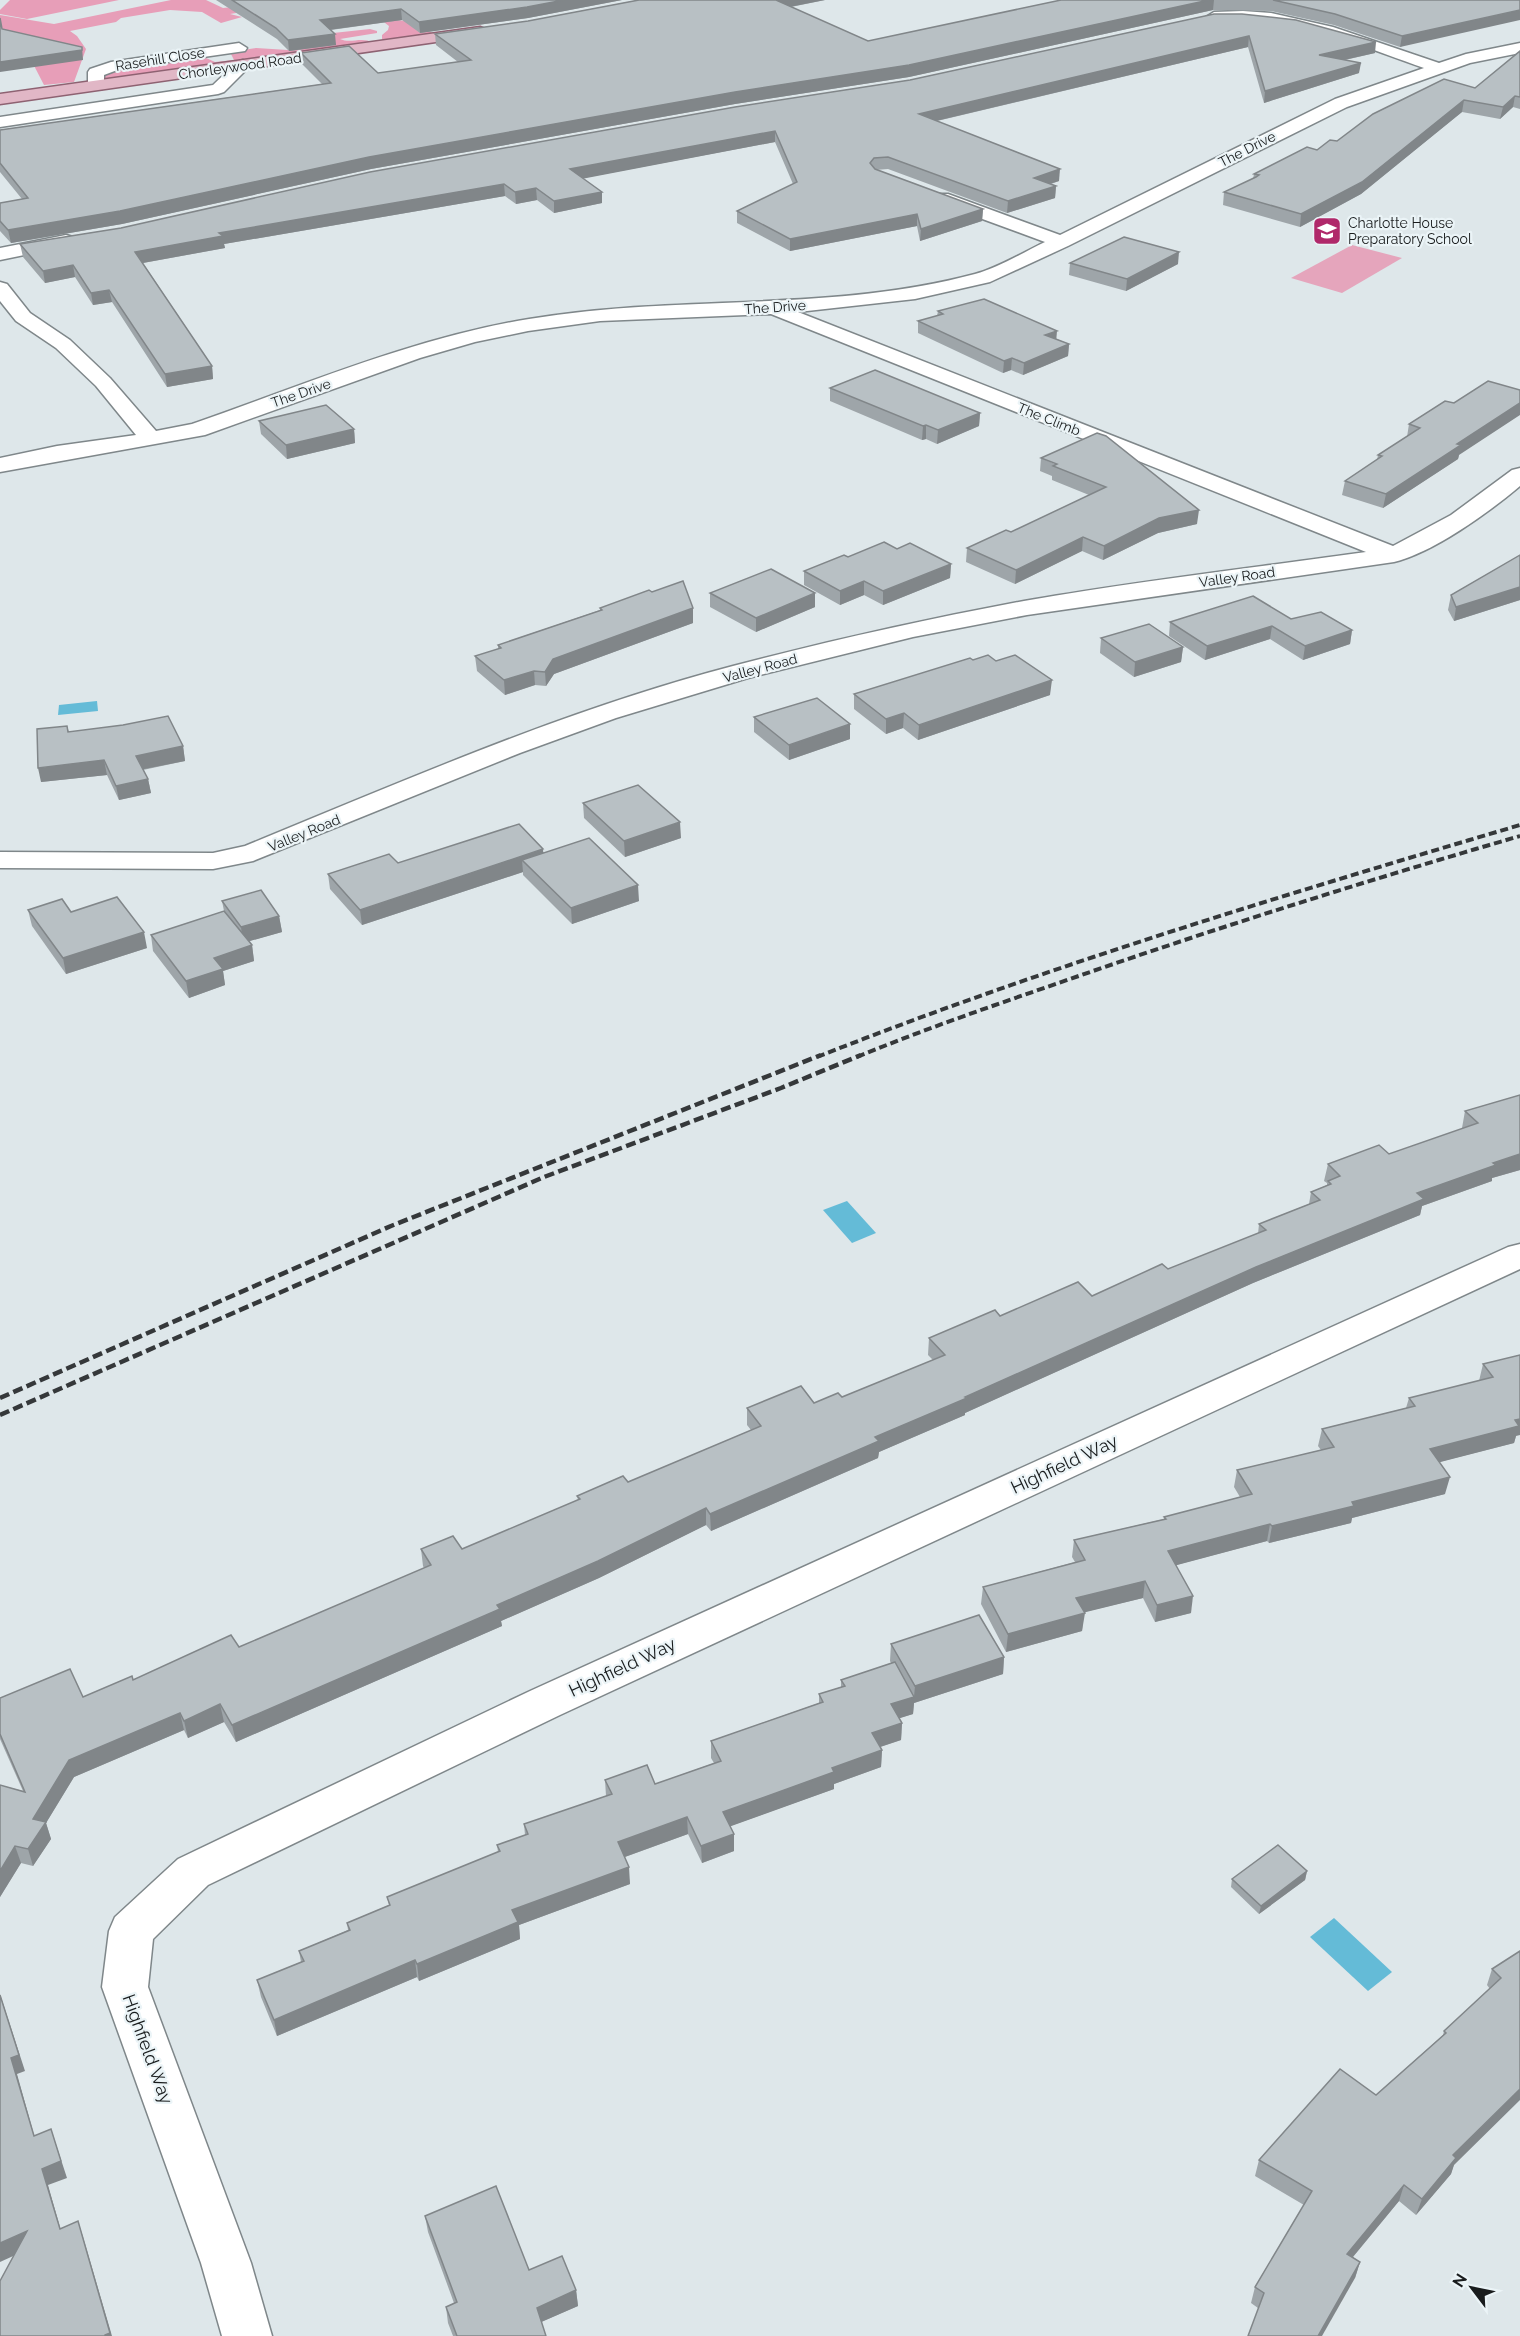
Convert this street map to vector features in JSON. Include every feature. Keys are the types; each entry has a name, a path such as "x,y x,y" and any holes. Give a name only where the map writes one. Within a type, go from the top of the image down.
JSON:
{"main road":[{"name":"Chorleywood Road","path":"0,99 497,30"}],"street":[{"path":"1202,20 1251,15 1297,21 1438,68"},
{"name":"Rasehill Close","path":"96,86 96,72 117,64 218,55 239,48"},
{"name":"The Drive","path":"0,465 57,453 197,430 413,354 505,330 600,315 772,308 915,293 982,278 1061,242 1341,103 1438,68 1481,55 1520,48"},
{"path":"0,122 218,89 243,65"},
{"path":"925,192 1061,242"},
{"path":"0,254 80,239"},
{"path":"0,288 23,317 63,344 103,382 151,439"},
{"name":"The Climb","path":"772,308 1394,555"},
{"name":"Valley Road","path":"0,860 213,861 253,853 511,747 607,712 740,672 913,630 1027,608 1394,555 1455,521 1520,475"},
{"name":"Highfield Way","path":"247,2336 226,2263 125,1986 130,1931 193,1872 545,1702 1520,1255"}],"shaded area":[{"path":"10,0 119,0 27,19 0,14 0,10"},
{"path":"171,0 206,0 223,8 254,5 261,9 230,14 242,17 221,23 202,12 170,10 121,18 116,22 70,31 77,36 86,49 74,82 44,85 28,54 0,31 0,15 54,24"},
{"path":"368,0 397,20 415,22 416,30 432,32 427,36 391,41 382,39 382,35 389,26 363,6"},
{"path":"370,29 377,33 340,39 365,40 373,43 120,81 103,80 92,69 204,57 215,62 234,60 230,52 256,48 288,50 334,45 324,34"},
{"path":"1352,245 1402,258 1342,293 1291,278"}],"water":[{"path":"97,701 98,711 58,715 59,705"},
{"path":"847,1201 876,1233 852,1243 823,1210"},
{"path":"1334,1918 1392,1972 1368,1991 1310,1937"}],"building":[{"path":"232,0 564,0 419,22 401,9 320,20 335,34 288,40 276,28"},
{"path":"639,0 776,0 868,41 1061,0 1209,0 909,65 735,92 369,157 120,211 8,230 0,221 0,203 28,198 0,163 0,130 331,83 301,53 349,46 378,73 471,60 435,34 528,21"},
{"path":"1273,0 1520,0 1520,10 1402,36 1335,14"},
{"path":"1214,14 1242,14 1296,20 1376,42 1319,55 1361,63 1265,91 1249,36 919,114 1060,169 1034,178 1056,186 1008,201 888,157 874,158 870,163 875,169 983,209 921,229 917,214 790,239 737,211 797,182 775,131 570,169 602,192 554,201 536,188 515,192 504,184 219,233 223,236 135,252 212,366 165,374 109,290 91,293 73,265 43,271 20,244 121,228 370,172 735,107 910,80"},
{"path":"0,18 2,29 82,47 82,50 0,62"},
{"path":"1520,51 1520,97 1515,96 1503,107 1464,100 1362,182 1301,214 1224,192 1256,177 1259,175 1254,174 1307,147 1317,150 1330,140 1337,141 1373,114 1444,79 1475,88"},
{"path":"1124,237 1179,252 1127,279 1070,263"},
{"path":"984,299 1057,331 1045,335 1069,344 1024,363 1012,358 1004,361 918,321 943,314 938,311"},
{"path":"875,370 980,413 938,430 830,388"},
{"path":"1488,381 1520,390 1520,403 1386,494 1345,481 1382,456 1378,455 1420,428 1409,424 1445,401 1454,403"},
{"path":"326,405 354,429 286,445 259,421"},
{"path":"1097,433 1106,436 1199,510 1159,518 1104,546 1083,537 1016,570 967,548 1006,530 1011,532 1106,487 1053,466 1057,464 1041,458"},
{"path":"884,542 897,549 910,543 951,564 883,591 864,581 840,591 804,571 844,555 848,557"},
{"path":"1520,555 1520,587 1456,607 1451,595"},
{"path":"771,569 815,593 756,618 710,593"},
{"path":"683,581 693,608 553,659 545,672 534,671 504,680 475,656 501,648 498,645 602,610 600,608 649,590 652,592"},
{"path":"1253,596 1291,619 1321,612 1352,630 1305,646 1272,626 1207,646 1170,622"},
{"path":"1149,624 1183,647 1135,662 1101,638"},
{"path":"988,655 996,661 1015,655 1052,680 919,725 904,713 886,719 854,694 970,658 973,660"},
{"path":"817,698 850,724 789,745 754,717"},
{"path":"168,716 183,746 136,756 148,779 116,786 104,760 38,768 37,729 67,726 68,732"},
{"path":"638,785 680,822 624,841 583,803"},
{"path":"519,824 543,849 360,910 328,874 389,854 398,863"},
{"path":"589,838 638,885 571,908 522,860"},
{"path":"261,890 279,916 241,927 222,901"},
{"path":"117,897 144,932 63,958 28,910 62,899 71,912"},
{"path":"224,911 252,945 214,958 223,969 186,981 151,935"},
{"path":"1520,1095 1520,1154 1417,1193 1424,1199 1256,1267 965,1397 967,1398 875,1437 879,1441 710,1514 706,1508 598,1561 497,1605 500,1609 232,1725 220,1704 184,1721 180,1713 69,1760 33,1819 46,1822 28,1849 15,1846 0,1871 0,1785 25,1792 0,1734 0,1698 70,1669 83,1697 132,1676 133,1680 231,1635 239,1647 431,1565 421,1549 453,1536 462,1549 580,1499 577,1496 623,1476 628,1482 761,1426 747,1408 801,1386 814,1403 838,1393 842,1397 945,1355 929,1338 995,1310 1000,1316 1078,1282 1092,1296 1162,1264 1168,1269 1266,1230 1259,1224 1320,1200 1311,1192 1331,1184 1328,1181 1340,1176 1328,1164 1379,1145 1389,1154 1478,1123 1465,1111"},
{"path":"1520,1355 1520,1419 1515,1420 1519,1426 1430,1449 1450,1477 1352,1502 1354,1506 1272,1526 1270,1524 1168,1551 1193,1596 1157,1605 1145,1581 1076,1598 1085,1613 1008,1634 983,1587 1085,1560 1074,1540 1166,1519 1164,1517 1252,1494 1237,1470 1334,1447 1322,1429 1415,1406 1409,1398 1493,1377 1483,1364"},
{"path":"979,1615 1004,1657 915,1686 891,1644"},
{"path":"895,1662 914,1697 891,1704 902,1723 872,1733 882,1750 832,1768 834,1772 723,1812 734,1834 701,1846 687,1817 618,1842 629,1867 512,1910 518,1922 417,1964 415,1960 274,2020 257,1980 304,1961 299,1951 350,1930 347,1923 390,1905 387,1897 500,1851 497,1845 528,1834 524,1824 612,1794 605,1780 647,1765 655,1784 721,1761 711,1741 823,1702 819,1694 845,1686 841,1680"},
{"path":"1278,1845 1307,1871 1261,1906 1232,1879"},
{"path":"1520,1951 1520,2089 1453,2155 1456,2158 1422,2199 1404,2185 1347,2254 1360,2262 1318,2336 1248,2336 1264,2293 1255,2287 1312,2191 1259,2160 1340,2069 1376,2095 1446,2033 1444,2031 1501,1978 1492,1969"},
{"path":"0,1995 19,2055 11,2058 34,2136 51,2129 61,2161 42,2169 60,2229 78,2221 110,2333 105,2336 0,2336 0,2281 27,2231 0,2243"},
{"path":"496,2186 529,2270 562,2256 576,2290 537,2308 546,2336 457,2336 446,2307 457,2302 425,2216"}],"railway":[{"path":"817,1057 1078,962 1254,905 1520,825"},
{"path":"857,1057 963,1016 1182,941 1520,836"},
{"path":"0,1398 391,1226 821,1055"},
{"path":"0,1415 544,1177 781,1088 861,1055"}],"place":[{"name":"Charlotte House Preparatory School","path":"1327,231"}]}
